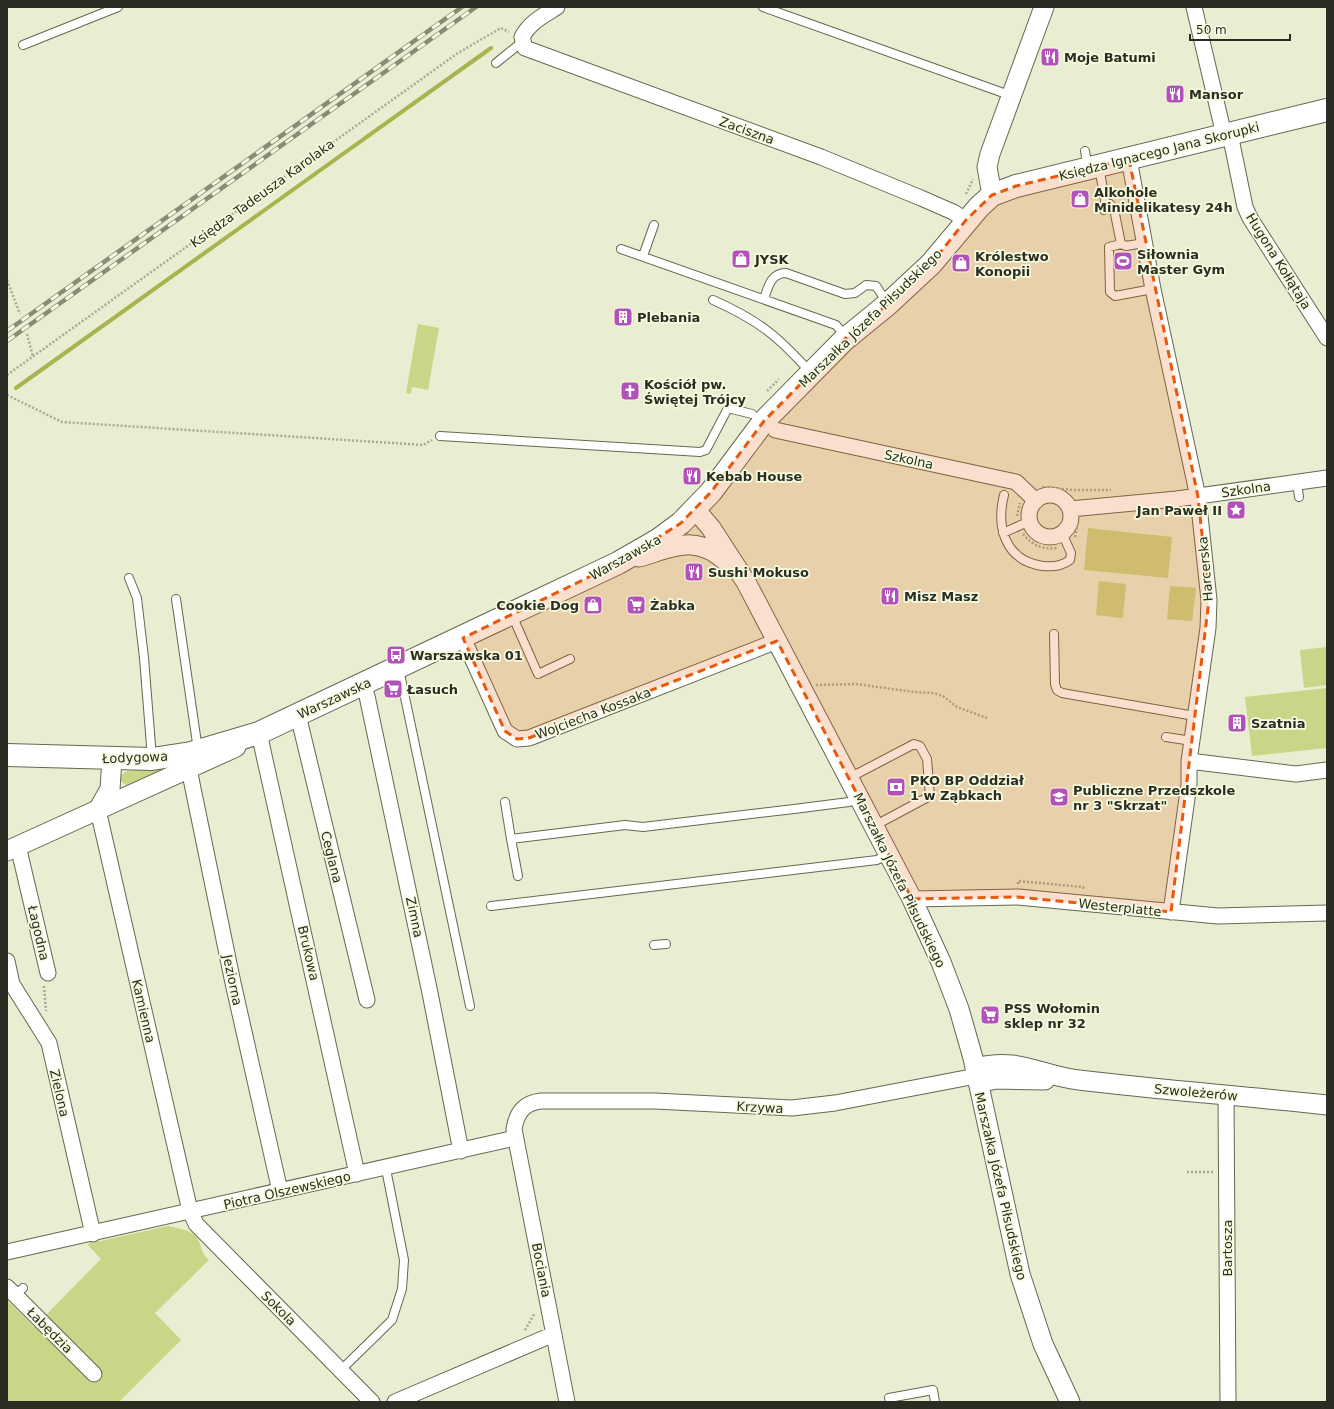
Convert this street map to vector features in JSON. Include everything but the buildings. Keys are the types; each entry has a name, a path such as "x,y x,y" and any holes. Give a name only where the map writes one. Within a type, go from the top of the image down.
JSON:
{"main road":[{"name":"Księdza Ignacego Jana Skorupki","path":"992,195 1091,162 1129,159 1327,110"},
{"name":"Marszałka Józefa Piłsudskiego","path":"695,509 764,421 846,337 888,304 931,264 966,220 992,195"},
{"name":"Warszawska","path":"260,733 512,615 618,563 658,540 681,523 695,509"},
{"name":"Łodygowa","path":"7,756 194,760 260,733"}],"street":[{"path":"523,42 532,22 557,7"},
{"path":"992,195 987,167 1044,7"},
{"name":"Hugona Kołłątaja","path":"1194,7 1202,54 1227,135 1245,206 1250,218 1327,338"},
{"name":"Zaciszna","path":"523,42 821,157 928,201 953,212 966,220"},
{"name":"Harcerska","path":"1129,159 1153,289 1198,497 1208,586 1209,614 1189,760 1189,784 1171,912"},
{"name":"Szkolna","path":"775,430 1016,482 1036,502"},
{"name":"Szkolna","path":"1070,509 1198,497 1327,478"},
{"path":"1046,496 1058,497 1063,500 1070,509 1070,521 1062,533 1054,536 1042,536 1033,528 1030,521 1030,512 1036,502 1046,496"},
{"name":"Marszałka Józefa Piłsudskiego","path":"695,509 711,528 746,582 912,899 952,991 966,1030 977,1075 1020,1274 1043,1344 1070,1402"},
{"name":"Marszałka Józefa Piłsudskiego","path":"618,563 676,546 696,544 715,552 746,582"},
{"name":"Wojciecha Kossaka","path":"463,638 505,731 517,739 529,738 777,641"},
{"name":"Zimna","path":"363,685 367,696 401,850 461,1151"},
{"name":"Ceglana","path":"298,715 367,1000"},
{"name":"Brukowa","path":"260,733 358,1174"},
{"path":"98,810 110,789 112,758"},
{"path":"13,848 98,810 194,760"},
{"name":"Jeziorna","path":"194,760 233,983 280,1191"},
{"path":"1189,760 1296,774 1327,770"},
{"name":"Kamienna","path":"98,810 190,1212"},
{"name":"Łagodna","path":"13,848 48,973"},
{"name":"Westerplatte","path":"912,899 1018,896 1218,916 1327,913"},
{"name":"Zielona","path":"7,961 12,984 49,1043 93,1234"},
{"name":"Szwoleżerów","path":"977,1075 996,1080 1052,1081 1064,1079 1327,1105"},
{"name":"Krzywa","path":"515,1138 515,1121 521,1109 534,1102 541,1101 655,1101 792,1108 835,1103 977,1075"},
{"name":"Bartosza","path":"1226,1095 1228,1402"},
{"name":"Piotra Olszewskiego","path":"7,1252 93,1234 515,1138"},
{"name":"Bociania","path":"515,1138 566,1402"},
{"name":"Sokola","path":"190,1212 196,1224 372,1402"},
{"name":"Łabędzia","path":"15,1290 68,1354 94,1374"},
{"path":"395,1402 554,1334"}],"lane":[{"path":"23,45 118,7"},
{"path":"763,7 1012,96"},
{"path":"496,62 523,42"},
{"path":"1091,162 1104,194 1107,207 1114,209 1121,244"},
{"path":"643,256 654,225"},
{"path":"1144,243 1126,246 1121,244 1109,247 1110,292 1115,296 1153,289"},
{"path":"621,249 836,325 846,337"},
{"path":"764,299 774,276 778,273 786,273 845,294 855,293 866,285 876,286 888,304"},
{"path":"713,300 736,310 761,324 777,336 811,373"},
{"path":"440,436 460,433 700,452 706,450 728,408 752,414"},
{"path":"1297,482 1299,497"},
{"path":"1004,495 1000,511 1003,533 1012,550 1023,560 1037,565 1054,566 1066,563 1070,560 1071,553 1062,533"},
{"path":"1003,533 1030,521"},
{"path":"129,578 137,598 144,658 152,759"},
{"path":"176,599 194,760"},
{"path":"512,615 538,674 570,659"},
{"path":"1054,634 1055,684 1057,690 1062,693 1189,715"},
{"path":"399,668 470,1006"},
{"path":"1166,737 1192,741"},
{"path":"849,778 914,744 920,746 927,759 930,796 874,826"},
{"path":"511,839 625,825 643,827 794,809 849,802 859,797"},
{"path":"505,802 518,876"},
{"path":"491,906 877,860 889,854"},
{"path":"654,945 666,944"},
{"path":"341,1370 392,1320 402,1289 404,1260 386,1168"},
{"path":"889,1398 933,1390 936,1402"}],"path":[{"name":"Księdza Tadeusza Karolaka","path":"7,375 458,53 501,28 523,42"},
{"path":"7,280 20,314"},
{"path":"27,334 33,357"},
{"path":"7,395 62,422 423,445 440,436"},
{"path":"817,692 814,685 835,683 933,693 943,696 957,707 987,718"},
{"path":"1010,884 1018,884 1018,881 1083,887 1085,892"},
{"name":"Łagodna","path":"46,1014 44,979 48,973"},
{"path":"1187,1172 1226,1172"},
{"path":"520,1333 527,1330 535,1314 534,1306"}],"highlighted area":[{"path":"1129,159 1198,497 1209,600 1171,912 1018,897 912,899 777,641 529,738 517,739 505,731 463,638 618,563 681,523 711,492 764,421 847,337 888,304 931,264 966,220 992,195 1016,186"}],"green space":[{"path":"418,324 439,328 428,390 412,387 411,394 406,393"},
{"path":"1088,528 1172,537 1168,578 1084,570"},
{"path":"1099,581 1126,584 1123,618 1096,615"},
{"path":"1170,586 1196,588 1192,621 1167,619"},
{"path":"1327,647 1327,685 1304,688 1300,650"},
{"path":"1327,688 1327,748 1252,756 1245,697"},
{"path":"169,768 128,787 121,781 121,775 127,771"},
{"path":"168,1226 182,1229 195,1236 198,1239 205,1256 209,1260 155,1313 181,1340 119,1402 7,1402 7,1300 34,1327 101,1259 87,1244"}],"waterway":[{"path":"16,388 491,48"}],"railway":[{"path":"7,331 462,7"},
{"path":"7,341 476,7"}],"place":[{"name":"Moje Batumi","path":"1050,57"},
{"name":"Mansor","path":"1175,94"},
{"name":"Alkohole Minidelikatesy 24h","path":"1080,199"},
{"name":"JYSK","path":"741,259"},
{"name":"Siłownia Master Gym","path":"1123,261"},
{"name":"Królestwo Konopii","path":"961,263"},
{"name":"Plebania","path":"623,317"},
{"name":"Kościół pw. Świętej Trójcy","path":"630,391"},
{"name":"Kebab House","path":"692,476"},
{"name":"Jan Paweł II","path":"1236,510"},
{"name":"Sushi Mokuso","path":"694,572"},
{"name":"Misz Masz","path":"890,596"},
{"name":"Cookie Dog","path":"593,605"},
{"name":"Żabka","path":"636,605"},
{"name":"Warszawska 01","path":"396,655"},
{"name":"Łasuch","path":"393,689"},
{"name":"Szatnia","path":"1237,723"},
{"name":"PKO BP Oddział 1 w Ząbkach","path":"896,787"},
{"name":"Publiczne Przedszkole nr 3 \"Skrzat\"","path":"1059,797"},
{"name":"PSS Wołomin sklep nr 32","path":"990,1015"}]}
